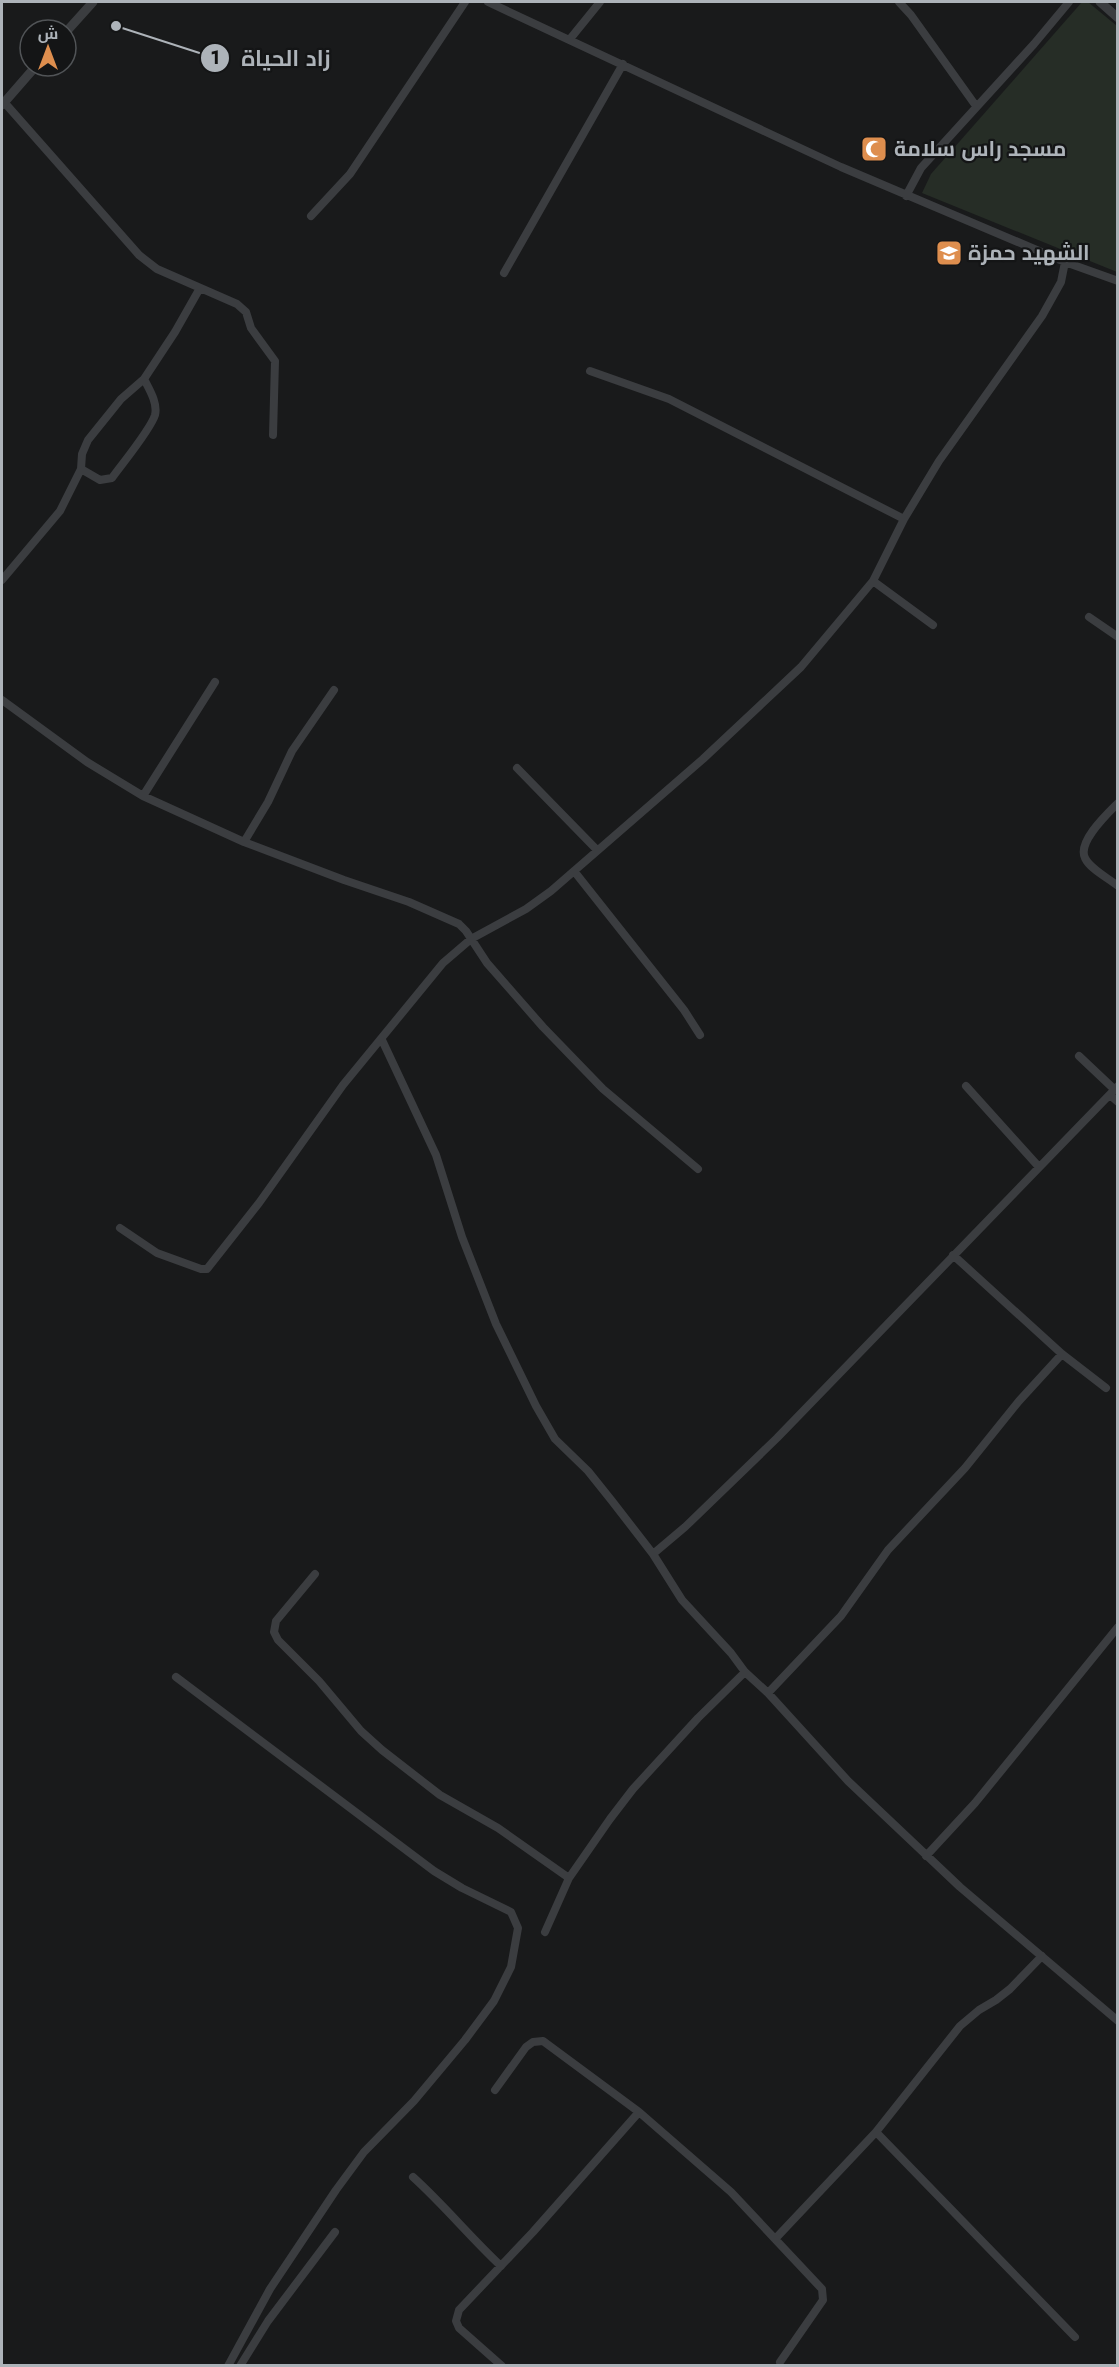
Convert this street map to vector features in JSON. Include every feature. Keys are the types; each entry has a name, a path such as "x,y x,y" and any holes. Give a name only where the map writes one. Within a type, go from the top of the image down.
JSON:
{"street":[{"path":"78,19 93,2"},
{"path":"310,216 350,174 465,2"},
{"path":"488,2 906,196 1065,262 1118,281"},
{"path":"570,39 600,2"},
{"path":"899,2 911,15 976,106"},
{"path":"906,196 921,168 1034,44 1069,2"},
{"path":"1100,2 1118,18"},
{"path":"504,273 623,64"},
{"path":"25,78 3,103 139,255 157,269 237,304 246,312 250,328 275,361 273,435"},
{"path":"120,1228 157,1253 201,1269 207,1269 259,1203 343,1085 443,963 471,939 526,909 551,891 703,759 801,667 873,581 904,519 945,452 1042,316 1061,282 1065,262"},
{"path":"2,580 60,511 81,469 82,454 99,424 121,399 144,379 200,288"},
{"path":"590,371 669,399 904,519"},
{"path":"81,469 100,480 112,478 147,429 155,415 154,405 144,379"},
{"path":"873,581 933,625"},
{"path":"1089,616 1118,637"},
{"path":"143,796 215,682"},
{"path":"244,842 268,802 292,752 334,690"},
{"path":"2,700 87,762 143,796 244,842 409,902 459,924 487,963 543,1027 603,1089 698,1169"},
{"path":"517,768 597,850"},
{"path":"1118,803 1094,830 1085,843 1084,852 1085,859 1118,886"},
{"path":"574,871 684,1010 700,1035"},
{"path":"382,1040 436,1155 462,1237 483,1285 496,1324 536,1406 555,1439 588,1471 653,1554 682,1600 731,1653 745,1672 768,1693 848,1781 926,1856 1118,2021"},
{"path":"1078,1056 1114,1090 1118,1102"},
{"path":"966,1086 1039,1167"},
{"path":"653,1554 685,1527 777,1438 1114,1090"},
{"path":"953,1255 1062,1354 1106,1388"},
{"path":"768,1693 841,1616 888,1550 965,1468 1019,1401 1062,1354"},
{"path":"315,1574 276,1621 274,1632 278,1640 319,1681 375,1744 440,1795 492,1824 569,1878"},
{"path":"926,1856 975,1803 1118,1627"},
{"path":"545,1932 569,1878 633,1789 698,1718 745,1672"},
{"path":"176,1677 441,1876 511,1912 518,1928 511,1967 494,2001 436,2076 364,2152 343,2180 270,2289 228,2366"},
{"path":"776,2238 876,2132 960,2026 1010,1989 1042,1956"},
{"path":"495,2090 526,2047 533,2042 543,2042 639,2112 731,2192 776,2238 824,2294 823,2300 780,2362"},
{"path":"502,2366 462,2331 456,2321 459,2310 639,2112"},
{"path":"876,2132 1075,2337"},
{"path":"413,2176 441,2202 472,2239 501,2266"},
{"path":"240,2366 268,2321 335,2232"}],"shaded area":[{"path":"1082,2 1088,2 1117,26 1117,272 922,193 931,174"}],"place":[{"name":"زاد الحياة","path":"116,26"},
{"name":"مسجد راس سلامة","path":"874,149"},
{"name":"الشهيد حمزة","path":"949,253"}]}
